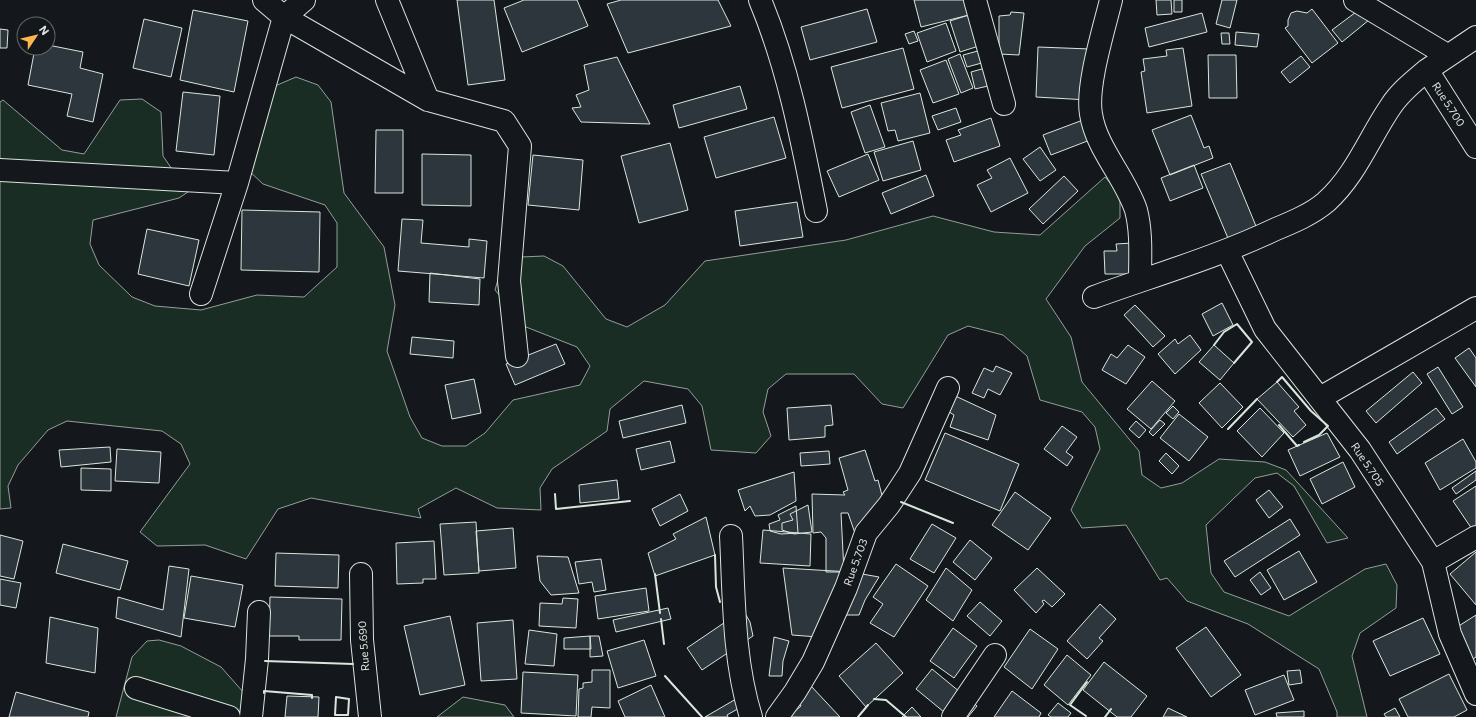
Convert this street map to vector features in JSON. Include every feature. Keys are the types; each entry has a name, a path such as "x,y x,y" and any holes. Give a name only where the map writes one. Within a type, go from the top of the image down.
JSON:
{"street":[{"path":"264,0 284,18 428,100 504,121 520,146 509,282 517,356"},
{"path":"201,294 237,183 284,18 304,0"},
{"path":"387,0 428,100"},
{"path":"760,0 784,71 804,145 816,211"},
{"path":"975,0 1004,104"},
{"path":"1112,0 1094,76 1090,113 1100,144 1111,160 1136,210 1140,233 1140,280"},
{"path":"1355,0 1448,55"},
{"name":"Rue 5.700","path":"1476,37 1427,70 1476,147"},
{"path":"1094,297 1227,251 1305,216 1326,202 1344,183 1362,157 1391,106 1406,88 1427,70"},
{"path":"0,170 237,183"},
{"name":"Rue 5.705","path":"1227,251 1265,329 1360,450 1433,562 1450,634 1476,694"},
{"path":"1320,398 1476,308"},
{"name":"Rue 5.703","path":"777,717 795,692 812,662 846,588 866,533 889,505 910,473 948,388"},
{"path":"731,536 734,602 740,667 752,717"},
{"path":"1433,562 1476,537"},
{"name":"Rue 5.690","path":"361,574 362,640 370,717"},
{"path":"251,717 257,659 259,612"},
{"path":"954,717 995,655"},
{"path":"136,688 229,717"}],"green space":[{"path":"296,77 318,85 331,102 344,193 384,247 395,305 387,351 410,417 422,438 442,446 466,446 485,433 513,400 580,385 590,366 577,347 526,327 495,290 501,269 521,257 544,256 563,266 606,319 627,327 665,305 705,261 846,240 933,216 994,232 1040,235 1105,177 1120,194 1120,218 1085,246 1046,299 1071,337 1082,382 1139,451 1142,475 1161,488 1182,483 1219,459 1265,462 1286,470 1348,538 1327,543 1294,486 1277,473 1255,478 1206,525 1211,573 1224,592 1289,616 1365,569 1386,564 1397,585 1396,608 1360,633 1352,656 1367,717 1337,717 1337,712 1319,669 1248,624 1187,601 1167,578 1160,580 1126,525 1082,528 1071,510 1100,449 1095,427 1082,412 1040,400 1027,356 1003,335 968,326 948,335 903,408 882,404 854,374 786,374 768,389 763,412 771,436 756,453 711,450 702,406 688,389 644,381 610,409 607,431 552,469 540,488 541,510 497,508 456,488 418,509 421,518 311,498 278,509 246,559 205,545 157,546 140,532 190,464 181,444 162,431 67,421 48,430 18,465 8,486 11,508 0,509 0,102 3,100 62,150 84,154 120,100 142,99 161,112 163,156 176,175 197,186 179,198 93,220 90,244 99,265 132,297 155,306 201,310 257,295 304,297 337,267 337,223 325,205 263,184 247,169 275,86"},
{"path":"159,640 181,646 221,667 244,693 245,717 116,717 132,657 147,641"},
{"path":"463,697 505,705 514,717 437,717"}],"building":[{"path":"457,0 494,0 505,80 468,85"},
{"path":"524,0 577,0 588,26 522,52 504,8"},
{"path":"621,0 718,0 731,26 628,53 607,4"},
{"path":"914,0 969,0 973,14 921,27"},
{"path":"1156,0 1171,0 1172,14 1157,15"},
{"path":"1174,0 1182,0 1182,12 1174,12"},
{"path":"1222,0 1237,0 1230,28 1216,24"},
{"path":"867,9 877,42 810,60 801,27"},
{"path":"1312,9 1338,43 1312,63 1285,28 1288,26 1288,20 1291,13 1297,11 1307,13"},
{"path":"1360,9 1369,20 1342,42 1332,30"},
{"path":"193,10 248,21 234,92 180,80"},
{"path":"1011,12 1024,13 1019,55 999,54 999,16 1010,15"},
{"path":"975,13 985,44 960,52 950,21"},
{"path":"1202,13 1207,32 1149,47 1145,28"},
{"path":"144,19 182,28 171,77 133,68"},
{"path":"946,23 956,51 927,62 917,33"},
{"path":"0,29 8,30 7,48 0,48"},
{"path":"914,31 918,41 909,44 905,34"},
{"path":"1236,32 1259,34 1257,47 1235,45"},
{"path":"1221,33 1229,33 1230,44 1222,44"},
{"path":"56,47 83,52 80,68 103,74 93,122 67,116 72,94 28,85 33,56 56,56"},
{"path":"1038,47 1090,49 1088,100 1036,97"},
{"path":"903,48 914,89 842,108 831,67"},
{"path":"1183,48 1192,106 1147,113 1141,72 1145,71 1143,59 1167,56 1166,50"},
{"path":"985,49 989,61 967,67 963,55"},
{"path":"960,54 973,88 961,93 948,59"},
{"path":"1208,55 1236,55 1237,98 1209,98"},
{"path":"1301,56 1310,67 1290,83 1281,72"},
{"path":"617,57 650,124 581,122 572,108 581,107 576,95 589,90 584,65"},
{"path":"946,60 959,94 933,103 920,70"},
{"path":"996,65 1001,83 975,89 971,72"},
{"path":"740,86 747,109 679,128 673,105"},
{"path":"183,92 220,96 214,155 176,151"},
{"path":"920,93 930,133 898,141 895,130 888,131 881,103"},
{"path":"870,105 885,147 865,153 851,112"},
{"path":"956,108 961,122 938,130 932,116"},
{"path":"1191,115 1204,148 1209,146 1213,158 1170,175 1152,130"},
{"path":"774,117 786,158 716,178 704,137"},
{"path":"991,118 1000,146 954,162 946,140 961,135 958,130"},
{"path":"1083,120 1090,140 1051,155 1043,135"},
{"path":"376,130 403,130 403,193 375,193"},
{"path":"913,141 921,170 883,181 874,152"},
{"path":"670,143 688,210 639,223 621,156"},
{"path":"1040,147 1056,170 1040,181 1023,159"},
{"path":"422,154 471,155 471,206 422,205"},
{"path":"868,154 879,180 839,197 827,171"},
{"path":"533,155 583,160 579,210 528,205"},
{"path":"1010,158 1028,193 991,212 977,185 992,178 987,170"},
{"path":"1230,163 1258,231 1230,243 1201,174"},
{"path":"1194,165 1203,188 1170,201 1161,178"},
{"path":"926,175 934,196 891,214 882,193"},
{"path":"1064,176 1078,191 1043,224 1029,209"},
{"path":"797,202 803,237 740,246 735,211"},
{"path":"242,210 320,212 319,272 241,270"},
{"path":"402,219 423,220 421,243 469,247 469,239 487,241 484,278 398,271"},
{"path":"147,229 199,240 189,286 138,274"},
{"path":"1132,243 1133,274 1105,274 1104,251 1117,251 1116,244"},
{"path":"430,273 480,279 479,305 429,302"},
{"path":"1222,303 1233,325 1213,336 1202,314"},
{"path":"1135,305 1165,336 1153,347 1124,315"},
{"path":"1190,335 1201,350 1175,374 1158,354 1175,339 1178,344"},
{"path":"412,337 454,341 453,358 410,354"},
{"path":"556,344 565,364 515,385 506,364"},
{"path":"1128,345 1145,357 1126,384 1102,370 1111,354 1117,358"},
{"path":"1214,345 1234,363 1220,380 1199,362"},
{"path":"1469,348 1476,358 1476,387 1455,358"},
{"path":"996,366 1012,373 1000,395 988,389 984,398 972,393 984,368 993,372"},
{"path":"1438,367 1463,407 1452,414 1427,374"},
{"path":"1413,372 1422,383 1376,423 1366,411"},
{"path":"474,379 481,413 452,419 445,385"},
{"path":"1152,381 1175,401 1151,429 1127,409"},
{"path":"1277,382 1299,407 1294,411 1306,425 1293,437 1257,399"},
{"path":"1220,383 1243,407 1222,428 1199,403"},
{"path":"949,393 996,415 988,440 950,427 954,415 946,410"},
{"path":"682,405 686,423 623,438 619,421"},
{"path":"831,405 833,425 825,426 825,437 789,440 787,408"},
{"path":"1173,406 1179,412 1173,419 1166,413"},
{"path":"1260,408 1284,433 1262,457 1237,431"},
{"path":"1436,408 1445,419 1397,454 1389,442"},
{"path":"1179,414 1208,437 1189,461 1160,438"},
{"path":"1160,420 1165,424 1153,436 1149,432"},
{"path":"1136,421 1146,430 1139,438 1129,429"},
{"path":"1062,426 1077,437 1066,452 1073,457 1067,466 1044,449"},
{"path":"945,433 1019,464 1000,511 925,480"},
{"path":"1327,433 1340,457 1300,476 1288,450"},
{"path":"1463,439 1476,462 1476,468 1440,490 1425,463"},
{"path":"670,441 675,462 641,470 636,449"},
{"path":"110,447 111,462 61,467 59,450"},
{"path":"117,449 161,452 159,483 115,481"},
{"path":"865,450 875,481 878,480 885,507 857,539 848,513 841,513 844,572 826,572 826,538 821,532 813,533 812,494 845,495 843,492 848,490 839,458"},
{"path":"829,451 830,464 801,466 800,453"},
{"path":"1166,453 1179,466 1172,474 1159,461"},
{"path":"1343,462 1355,487 1322,504 1310,479"},
{"path":"81,468 111,469 111,491 81,490"},
{"path":"1476,471 1476,480 1456,494 1452,488"},
{"path":"794,472 796,501 770,515 755,516 750,506 745,511 738,490"},
{"path":"617,480 619,499 580,503 579,485"},
{"path":"1476,486 1476,531 1474,532 1453,501"},
{"path":"1269,490 1283,507 1269,518 1256,500"},
{"path":"1015,492 1051,518 1028,550 992,525"},
{"path":"680,494 688,511 660,526 652,509"},
{"path":"808,505 812,532 794,534 782,530 782,523 793,520 790,514"},
{"path":"796,506 798,533 781,534 770,531 769,524 780,520 778,515"},
{"path":"706,517 715,555 655,576 648,553 676,539 673,534"},
{"path":"1290,519 1300,535 1235,577 1224,561"},
{"path":"476,522 479,573 444,575 440,524"},
{"path":"932,524 956,538 934,573 910,559"},
{"path":"513,528 516,568 479,571 476,531"},
{"path":"763,530 811,534 810,566 760,563"},
{"path":"0,535 23,541 14,579 0,576"},
{"path":"970,540 992,558 975,580 953,562"},
{"path":"434,541 436,579 423,579 423,583 397,584 396,543"},
{"path":"63,544 128,561 120,590 56,573"},
{"path":"1299,551 1317,582 1284,600 1267,570"},
{"path":"1476,552 1476,605 1450,574"},
{"path":"276,553 339,555 338,588 275,586"},
{"path":"537,556 568,557 579,593 551,595 540,581"},
{"path":"601,559 606,590 594,592 592,582 579,584 575,562"},
{"path":"896,564 928,586 894,637 870,623 883,604 873,597"},
{"path":"169,566 189,569 181,637 116,618 118,597 163,610"},
{"path":"783,568 851,572 879,577 865,600 859,615 833,615 831,638 792,635"},
{"path":"946,568 972,590 953,621 926,600"},
{"path":"1037,568 1065,594 1052,607 1044,600 1042,601 1044,604 1036,613 1014,590"},
{"path":"1260,572 1271,588 1261,595 1250,580"},
{"path":"191,576 243,585 235,627 184,618"},
{"path":"0,579 21,583 16,608 0,605"},
{"path":"646,588 649,611 598,619 595,596"},
{"path":"270,597 342,599 341,640 299,640 299,636 269,636"},
{"path":"563,598 578,599 576,628 539,626 540,603 562,604"},
{"path":"980,602 1002,621 990,636 967,616"},
{"path":"1100,604 1116,619 1099,638 1103,641 1087,659 1067,641"},
{"path":"668,608 671,619 616,632 613,620"},
{"path":"743,610 750,622 753,636 702,670 687,648"},
{"path":"1476,615 1476,657 1473,659 1454,629"},
{"path":"450,616 465,685 420,695 404,626"},
{"path":"50,617 98,628 95,673 46,663"},
{"path":"1423,618 1440,654 1390,676 1373,641"},
{"path":"513,620 517,679 481,681 477,623"},
{"path":"1206,627 1241,675 1211,697 1176,648"},
{"path":"953,628 977,646 954,678 930,661"},
{"path":"1030,629 1058,649 1032,689 1004,667"},
{"path":"529,630 557,634 554,666 525,664"},
{"path":"590,636 591,649 564,649 564,638"},
{"path":"590,636 599,636 603,656 590,657"},
{"path":"774,637 789,641 783,661 782,676 769,676"},
{"path":"644,640 656,676 618,688 607,651"},
{"path":"876,643 903,673 866,707 839,676"},
{"path":"1067,655 1091,675 1068,705 1044,685"},
{"path":"1104,662 1147,696 1131,717 1117,717 1083,690"},
{"path":"932,669 977,706 968,717 950,717 916,689"},
{"path":"592,670 610,670 610,708 592,707 591,717 578,717 579,689 583,688 583,683 592,682"},
{"path":"1300,670 1302,683 1289,685 1287,671"},
{"path":"523,672 578,675 576,716 521,713"},
{"path":"1449,674 1467,710 1454,717 1408,717 1399,699"},
{"path":"1284,675 1294,700 1255,715 1245,690"},
{"path":"651,685 665,717 625,717 618,701"},
{"path":"811,686 840,717 788,717 801,706 798,698"},
{"path":"1012,691 1041,713 1039,717 994,717"},
{"path":"16,692 89,712 88,717 9,717"},
{"path":"287,696 319,697 318,717 285,717"},
{"path":"736,699 741,707 727,715 728,717 705,717"},
{"path":"1058,703 1071,713 1068,717 1051,717 1048,715"},
{"path":"912,707 921,717 902,717"},
{"path":"1168,708 1187,717 1163,717"},
{"path":"1395,708 1400,717 1386,717 1384,714"},
{"path":"1304,711 1304,717 1277,717 1276,713"}],"wall":[{"path":"1214,345 1224,332 1237,324 1252,342 1234,363"},
{"path":"1277,382 1282,377 1311,411 1328,426 1319,435 1304,442"},
{"path":"1228,429 1257,399"},
{"path":"1279,425 1297,446 1299,445"},
{"path":"555,494 556,509 630,501"},
{"path":"901,502 953,523"},
{"path":"715,555 716,587 720,602"},
{"path":"655,574 660,613"},
{"path":"661,619 664,644"},
{"path":"265,661 353,664"},
{"path":"665,676 702,717"},
{"path":"1086,716 1070,705 1087,682"},
{"path":"264,693 264,691 312,695 312,698"},
{"path":"336,697 349,699 348,715 335,715 336,697"},
{"path":"874,699 886,700 906,717"},
{"path":"858,717 868,705"},
{"path":"1105,717 1111,709"}]}
